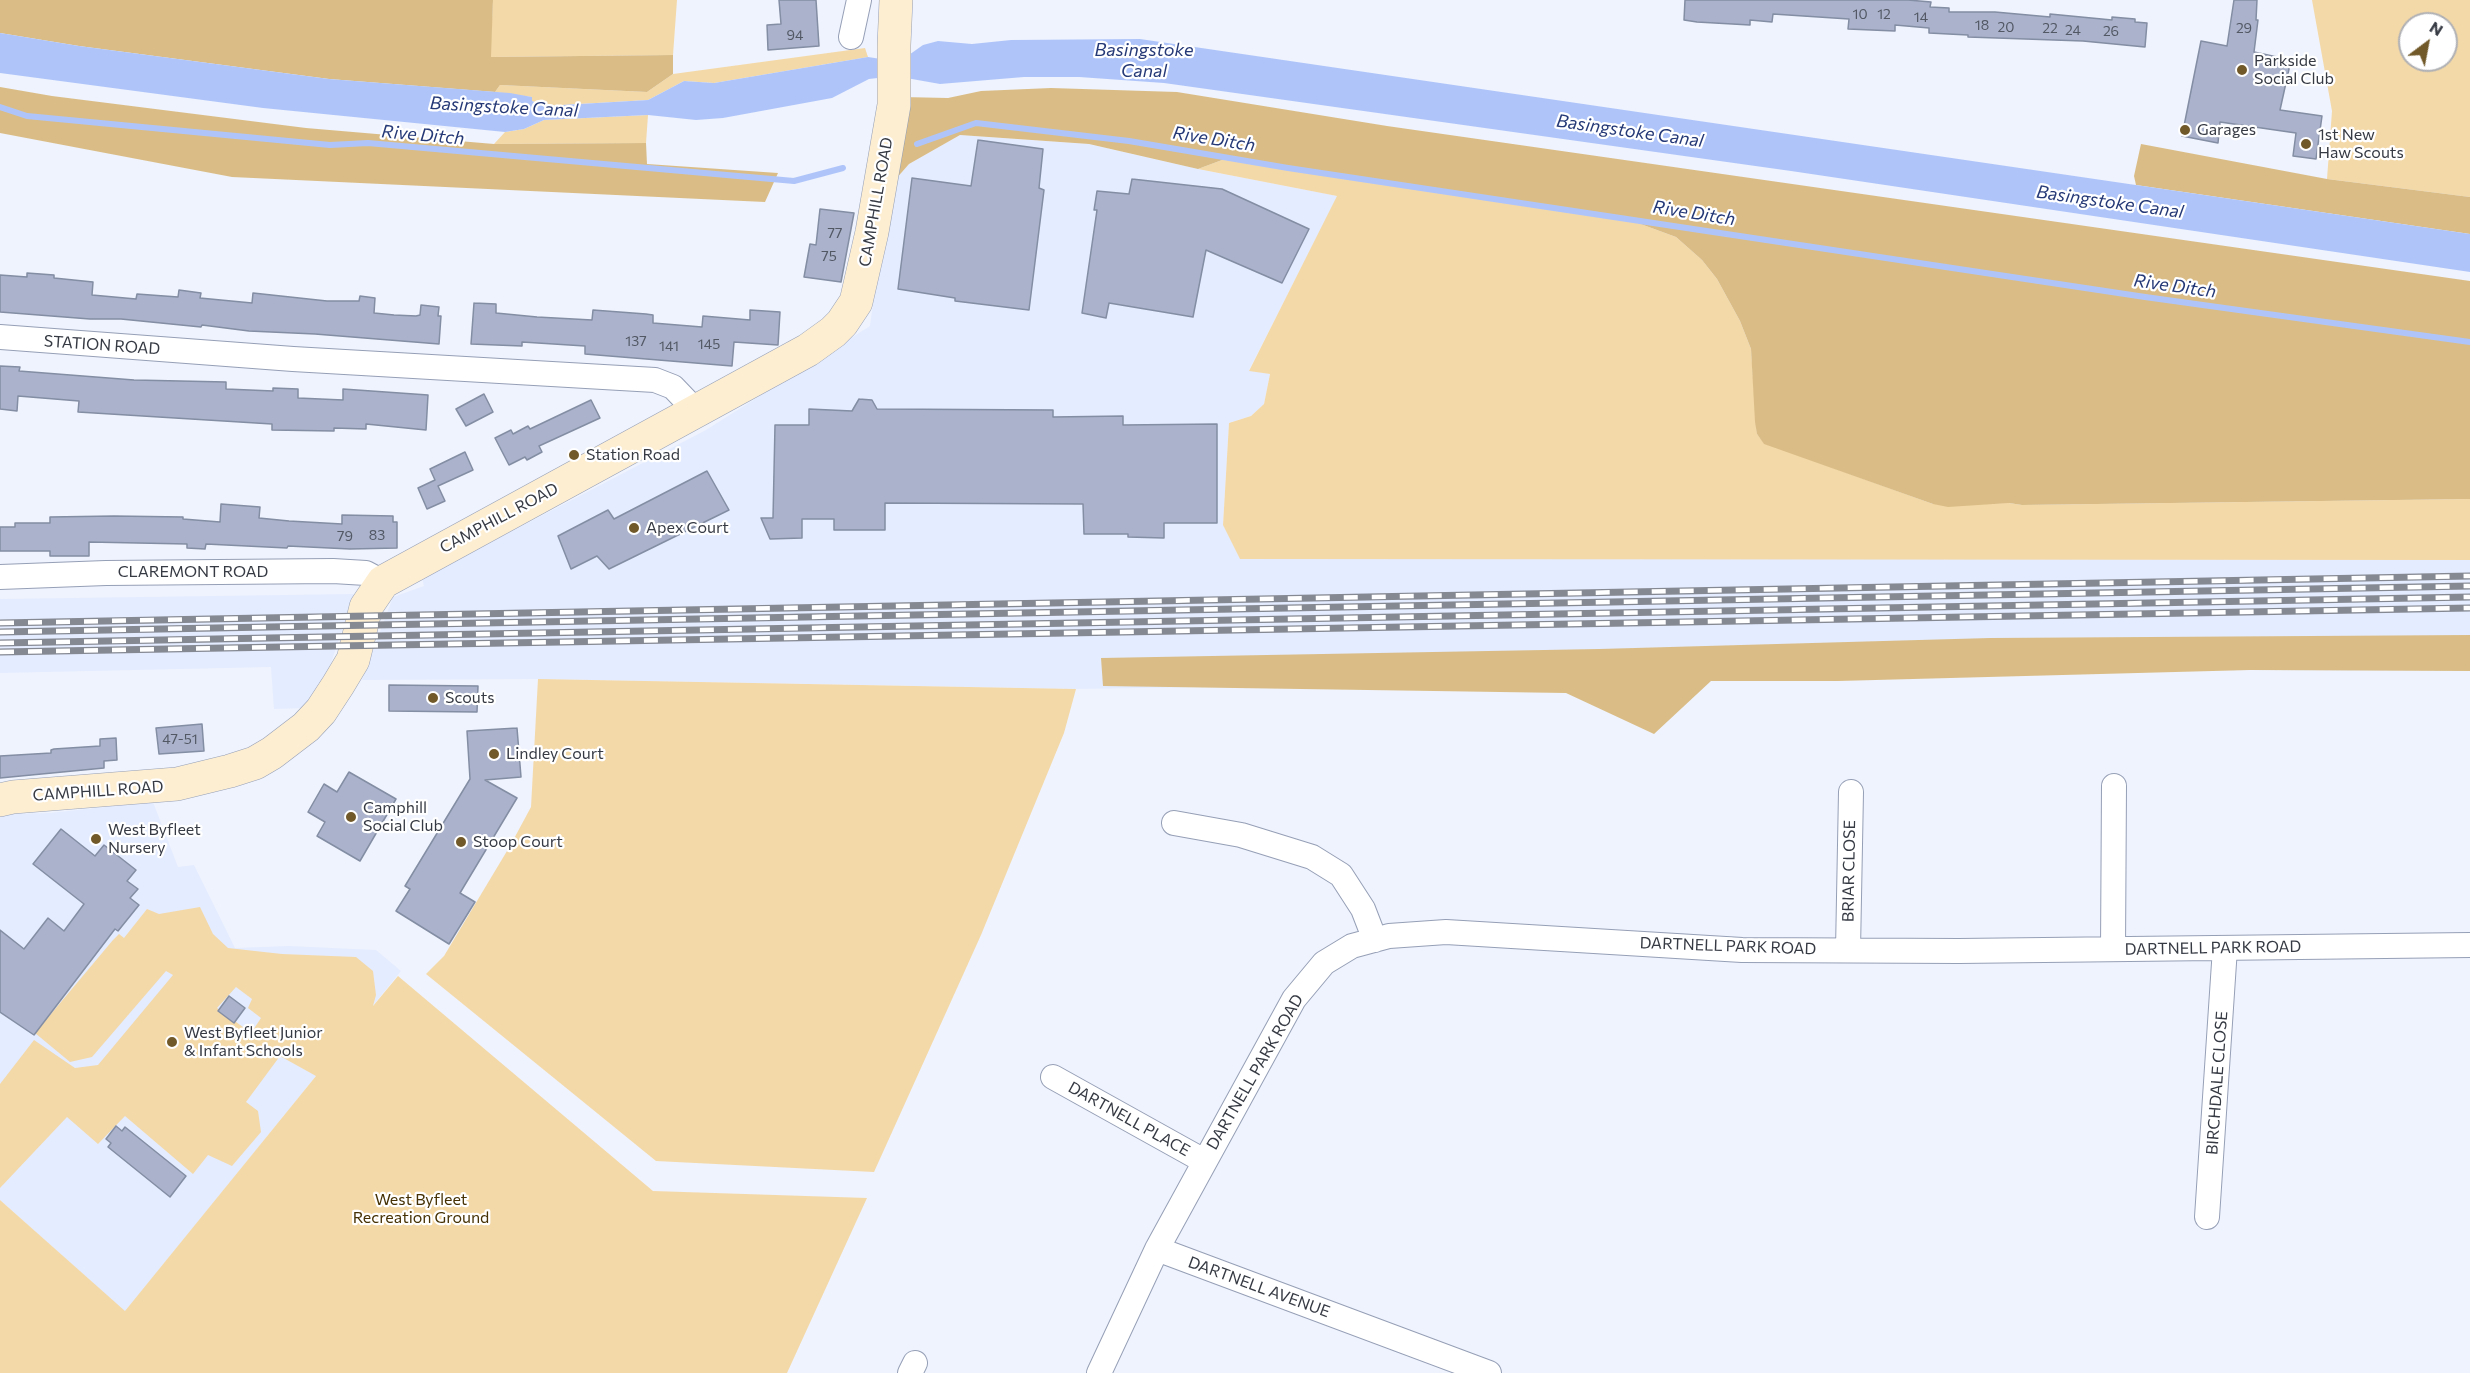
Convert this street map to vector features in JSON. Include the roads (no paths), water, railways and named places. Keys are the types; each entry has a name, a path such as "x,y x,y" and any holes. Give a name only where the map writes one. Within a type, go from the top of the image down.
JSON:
{"street":[{"path":"851,37 859,0"},
{"name":"CAMPHILL ROAD","path":"0,800 13,797 177,784 255,763 306,727 332,694 352,660 366,607 383,582 821,341 842,323 853,308 859,291 872,232 894,105 896,0"},
{"name":"STATION ROAD","path":"0,337 293,359 655,380 673,387 696,411"},
{"name":"CLAREMONT ROAD","path":"0,576 333,571 366,573 383,582"},
{"path":"2113,949 2114,786"},
{"name":"BRIAR CLOSE","path":"1848,950 1851,792"},
{"path":"1174,823 1241,835 1312,857 1341,875 1363,909 1375,939"},
{"name":"DARTNELL PARK ROAD","path":"1157,1249 1293,999 1324,963 1352,946 1375,939 1446,932 1742,950 2470,945"},
{"name":"BIRCHDALE CLOSE","path":"2207,1217 2225,948"},
{"name":"DARTNELL PLACE","path":"1053,1077 1204,1161"},
{"path":"1099,1373 1157,1249"},
{"name":"DARTNELL AVENUE","path":"1157,1249 1489,1373"}],"water":[{"name":"Basingstoke Canal","path":"0,33 79,46 329,79 510,93 532,97 532,101 545,106 648,100 684,81 714,83 868,57 894,61 906,57 923,45 938,41 972,44 1011,40 1140,39 2470,234 2470,272 1791,171 1164,83 1079,77 1024,77 940,84 895,76 869,79 832,98 723,118 696,120 648,115 544,120 524,129 505,132 263,108 0,73"}],"waterway":[{"name":"Rive Ditch","path":"0,107 27,116 330,145 368,143 794,181 843,168"},
{"name":"Rive Ditch","path":"917,144 976,123 1129,141 1288,168 2145,297 2470,342"}],"railway":[{"path":"0,623 2470,576"},
{"path":"0,632 2470,586"},
{"path":"0,643 2470,597"},
{"path":"0,652 2470,608"}],"place":[{"name":"Parkside Social Club","path":"2242,70"},
{"name":"Garages","path":"2185,130"},
{"name":"1st New Haw Scouts","path":"2306,144"},
{"name":"Station Road","path":"574,455"},
{"name":"Apex Court","path":"634,528"},
{"name":"Scouts","path":"433,698"},
{"name":"Lindley Court","path":"494,754"},
{"name":"Camphill Social Club","path":"351,817"},
{"name":"West Byfleet Nursery","path":"96,839"},
{"name":"Stoop Court","path":"461,842"},
{"name":"West Byfleet Junior & Infant Schools","path":"172,1042"}],"park label":[{"name":"West Byfleet Recreation Ground","path":"421,1209"}]}
